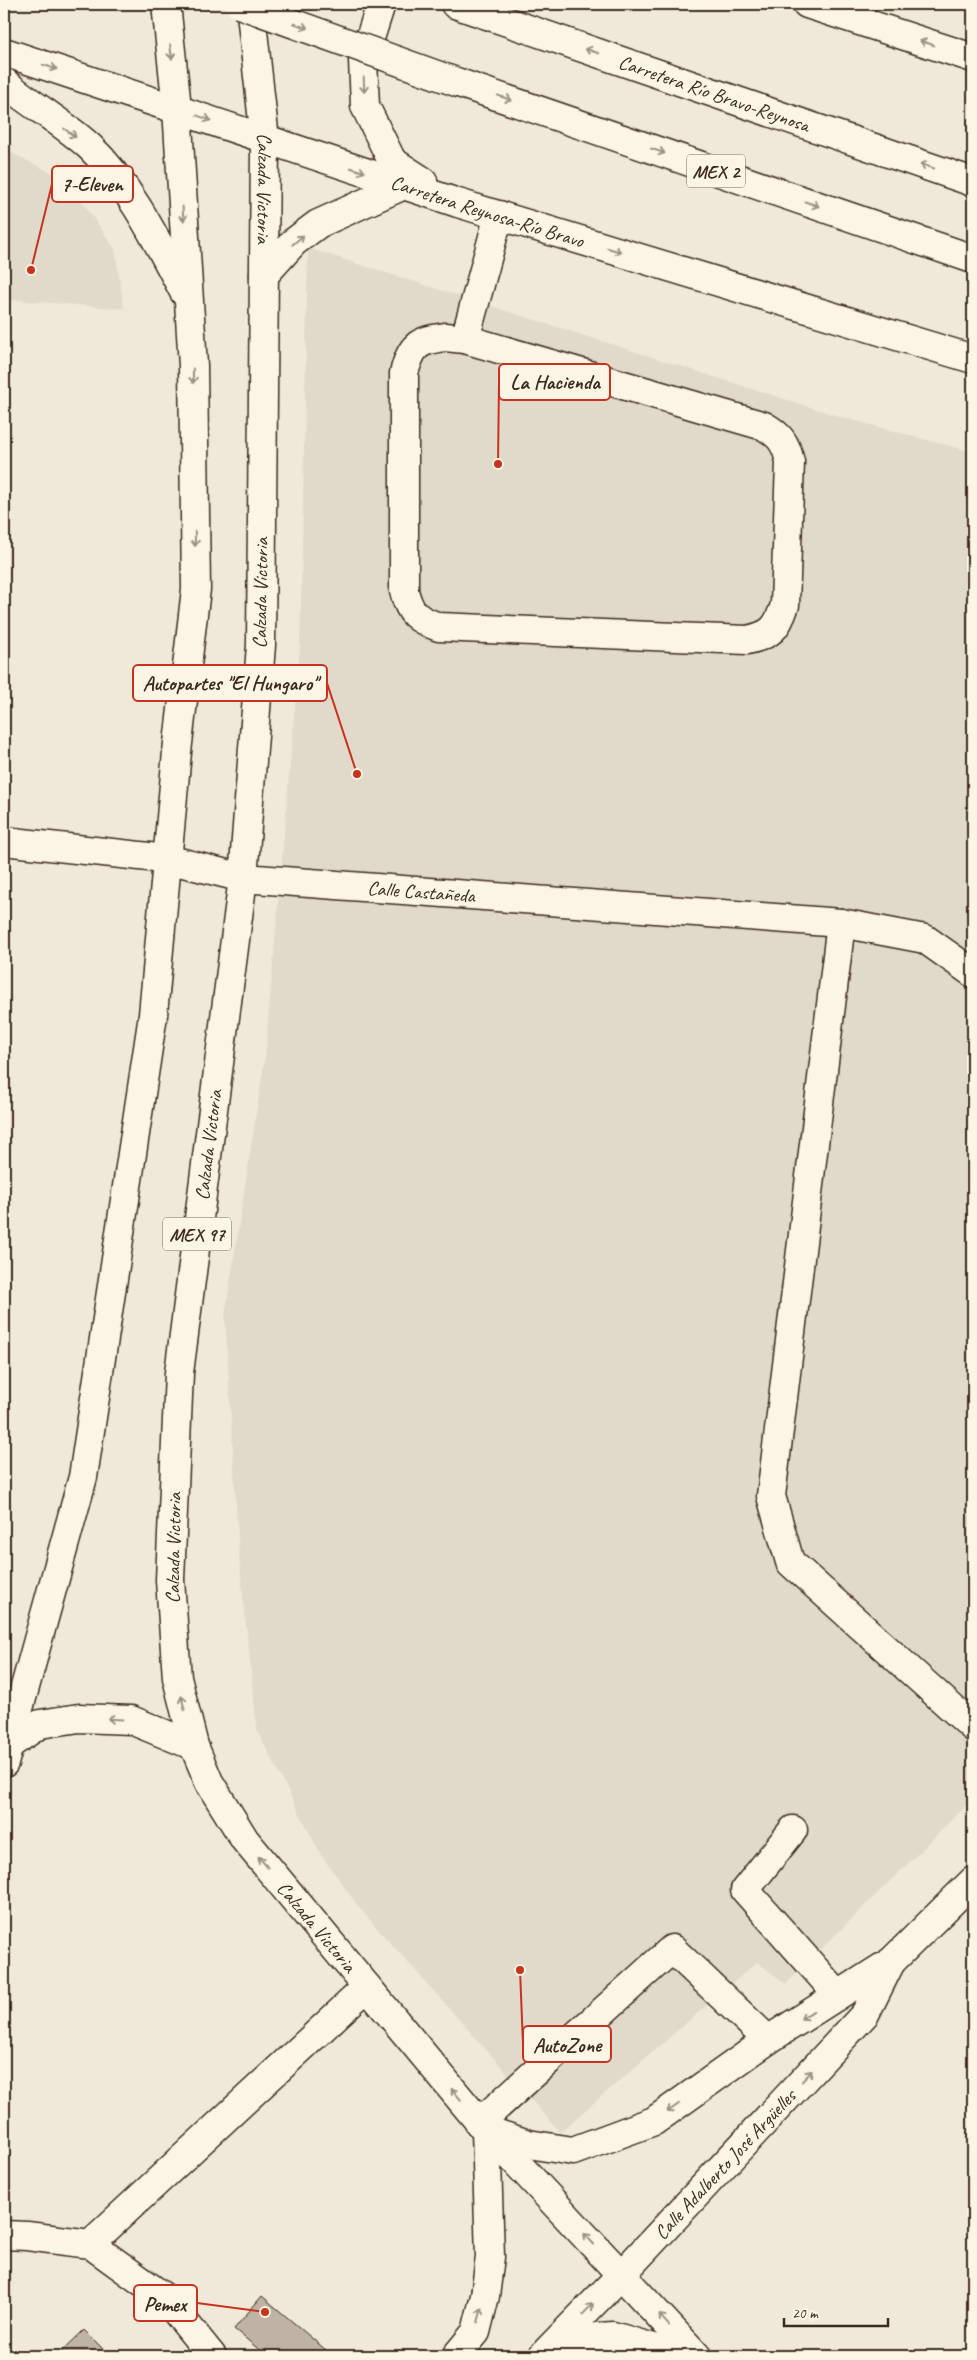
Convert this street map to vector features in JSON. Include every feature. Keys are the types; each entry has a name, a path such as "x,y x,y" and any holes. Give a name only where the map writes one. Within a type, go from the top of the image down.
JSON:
{"main road":[{"path":"5,1751 83,1477 153,1015 167,859 196,589 192,366 177,108 166,4"},
{"name":"MEX 2","path":"239,4 973,259"},
{"name":"Calzada Victoria","path":"250,4 265,140 261,644 243,878 179,1372 170,1580 177,1678 194,1746 209,1782 245,1840 483,2126 697,2356"},
{"path":"381,4 363,60 365,106 392,162 458,203"},
{"path":"807,4 973,58"},
{"name":"Carretera Río Bravo-Reynosa","path":"463,6 973,182"},
{"name":"Carretera Reynosa-Río Bravo","path":"4,52 458,203 973,359"},
{"path":"4,82 90,147 124,188 142,215 187,297"},
{"path":"264,275 294,242 318,224 404,185"},
{"path":"465,339 499,215"},
{"path":"445,336 465,339 764,426 778,433 787,446 790,462 785,605 779,623 765,636 746,640 439,627 422,621 409,609 404,590 404,373 409,353 425,340 445,336"},
{"name":"Calle Castañeda","path":"4,841 167,859 243,878 841,923 925,939 973,973"},
{"path":"841,923 771,1496 790,1562 973,1728"},
{"path":"5,1751 40,1724 79,1718 131,1720 194,1746"},
{"path":"793,1830 745,1890 838,1995"},
{"name":"Calle Adalberto José Argüelles","path":"483,2126 528,2144 573,2151 654,2121 768,2040 892,1961 968,1892"},
{"path":"456,2356 476,2332 485,2296 490,2257 483,2126 672,1949 768,2040"},
{"name":"Calle Adalberto José Argüelles","path":"542,2356 622,2274 865,2014 892,1961"},
{"path":"90,2244 367,1987"},
{"path":"4,2235 90,2244 165,2298 212,2356"},
{"path":"549,2356 585,2338 613,2336 681,2356"}],"shaded area":[{"path":"4,149 68,181 115,249 124,309 4,299"},
{"path":"308,248 841,417 973,452 973,1799 786,1984 757,1962 560,2132 361,1910 321,1855 257,1730 239,1556 225,1315 265,1057 300,647"}],"building":[{"path":"262,2296 333,2356 267,2356 234,2329"},
{"path":"84,2330 110,2356 57,2356"}],"place":[{"name":"7-Eleven","path":"31,270"},
{"name":"La Hacienda","path":"498,464"},
{"name":"Autopartes \"El Hungaro\"","path":"357,774"},
{"name":"AutoZone","path":"520,1970"},
{"name":"Pemex","path":"265,2312"}]}
